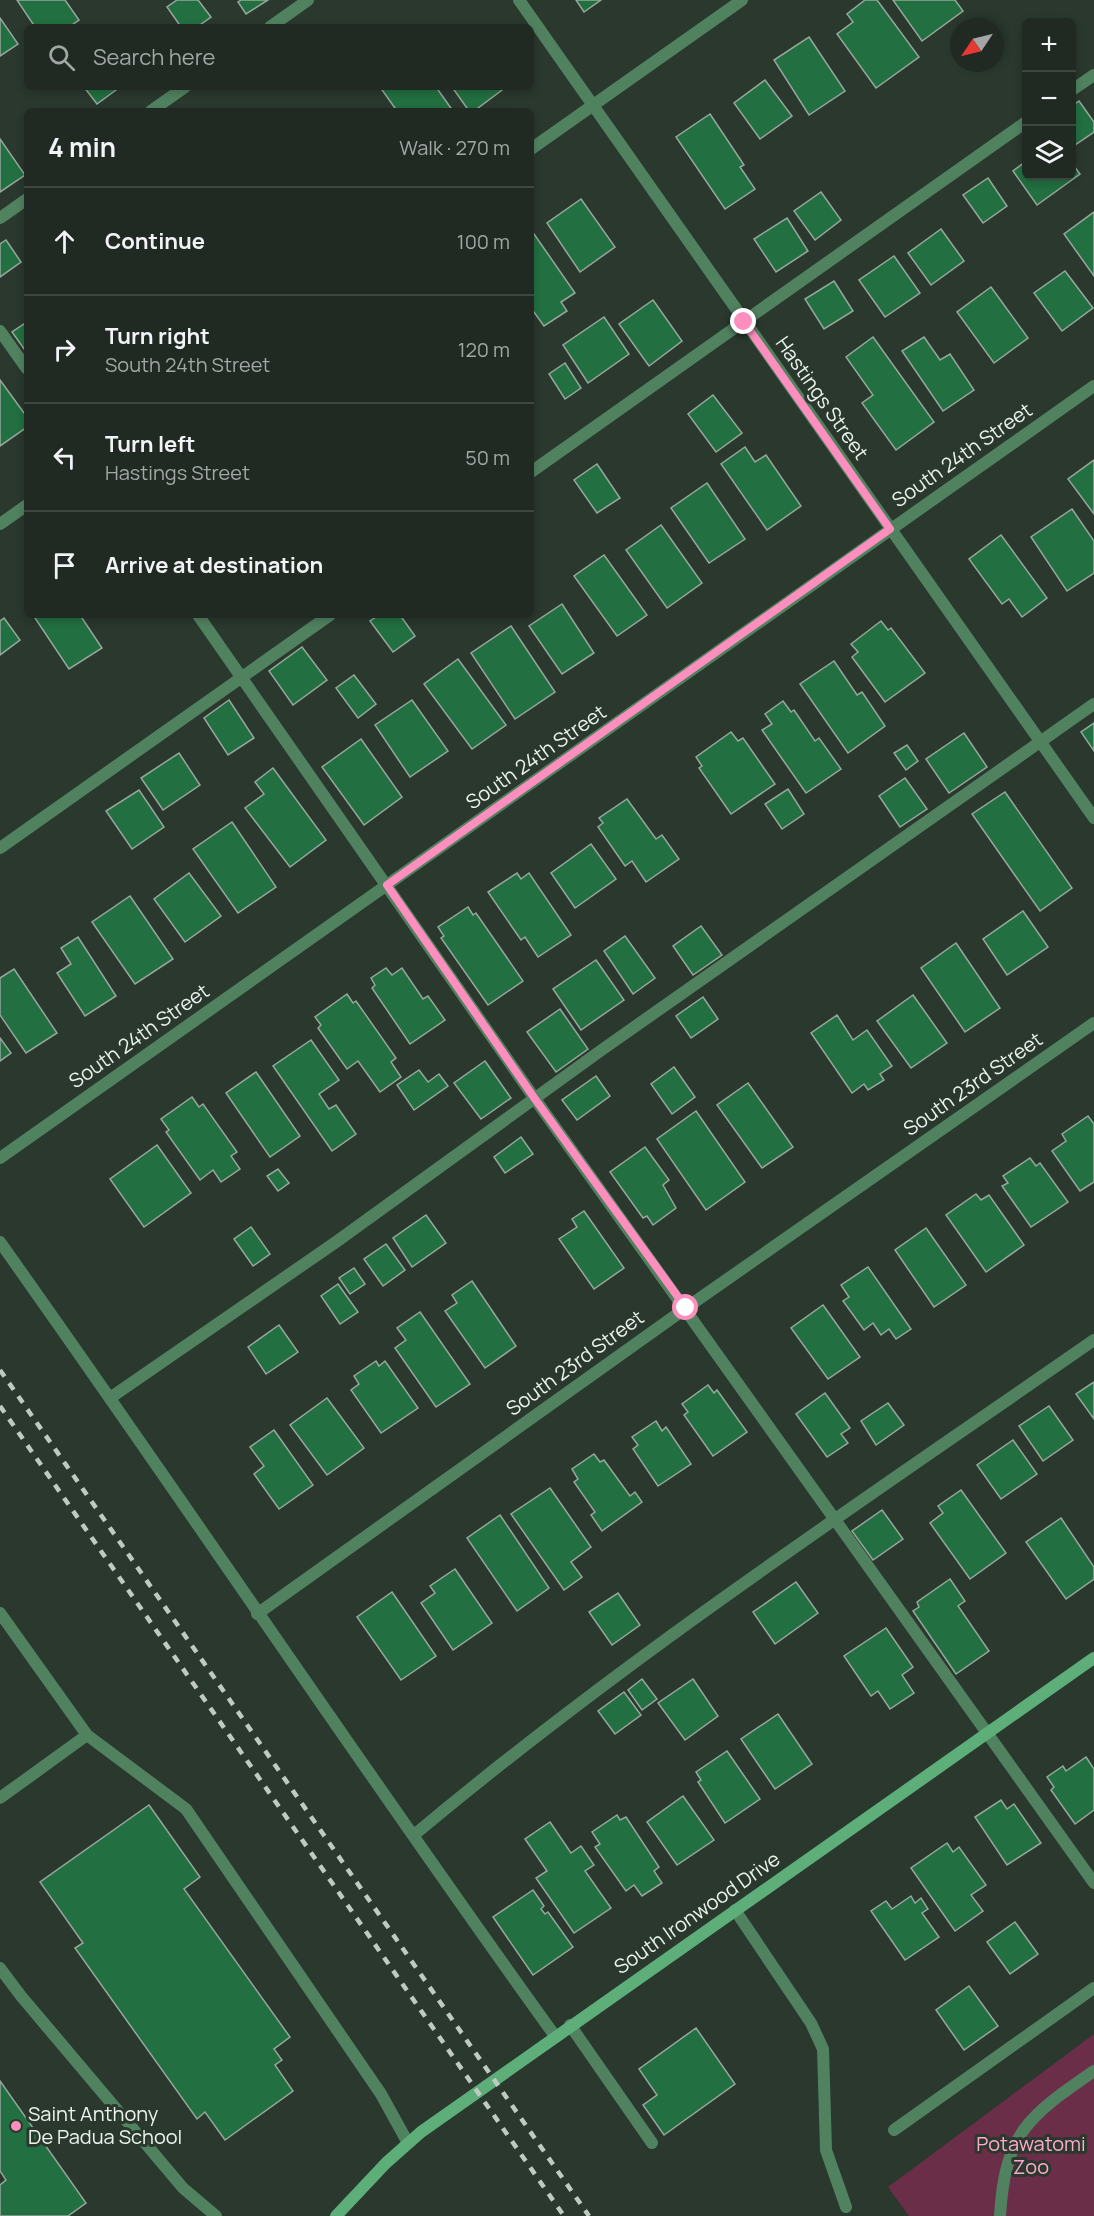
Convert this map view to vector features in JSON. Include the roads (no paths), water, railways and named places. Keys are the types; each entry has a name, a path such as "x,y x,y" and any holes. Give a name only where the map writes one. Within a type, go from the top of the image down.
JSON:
{"main road":[{"name":"South Ironwood Drive","path":"336,2216 408,2143 570,2025 1094,1658"}],"street":[{"path":"274,24 308,0"},
{"name":"Hastings Street","path":"519,0 1094,818"},
{"path":"534,146 742,0"},
{"path":"1076,87 1094,75"},
{"path":"155,108 181,90"},
{"path":"534,470 1022,125"},
{"path":"0,218 24,201"},
{"path":"0,331 24,365"},
{"name":"South 24th Street","path":"0,1158 1094,386"},
{"path":"0,524 24,507"},
{"path":"200,618 535,1099 1094,1883"},
{"path":"0,848 326,618"},
{"path":"110,1398 336,1242 872,858 1094,704"},
{"name":"South 23rd Street","path":"257,1614 686,1308 1094,1023"},
{"path":"0,1242 110,1398 257,1614 555,2036"},
{"path":"414,1835 489,1772 681,1628 1094,1340"},
{"path":"0,1613 87,1735 186,1809 381,2094 408,2143"},
{"path":"0,1798 87,1735"},
{"path":"735,1910 811,2023 823,2049 826,2150 846,2207"},
{"path":"0,1968 183,2188 216,2216"},
{"path":"894,2130 1094,1988"},
{"path":"570,2025 652,2143"},
{"path":"1000,2216 1002,2193 1015,2142 1027,2124 1053,2099 1094,2071"}],"railway":[{"path":"0,1370 589,2216"},
{"path":"0,1406 564,2216"}],"place":[{"name":"Saint Anthony De Padua School","path":"16,2126"}],"park label":[{"name":"Potawatomi Zoo","path":"1031,2156"}]}
